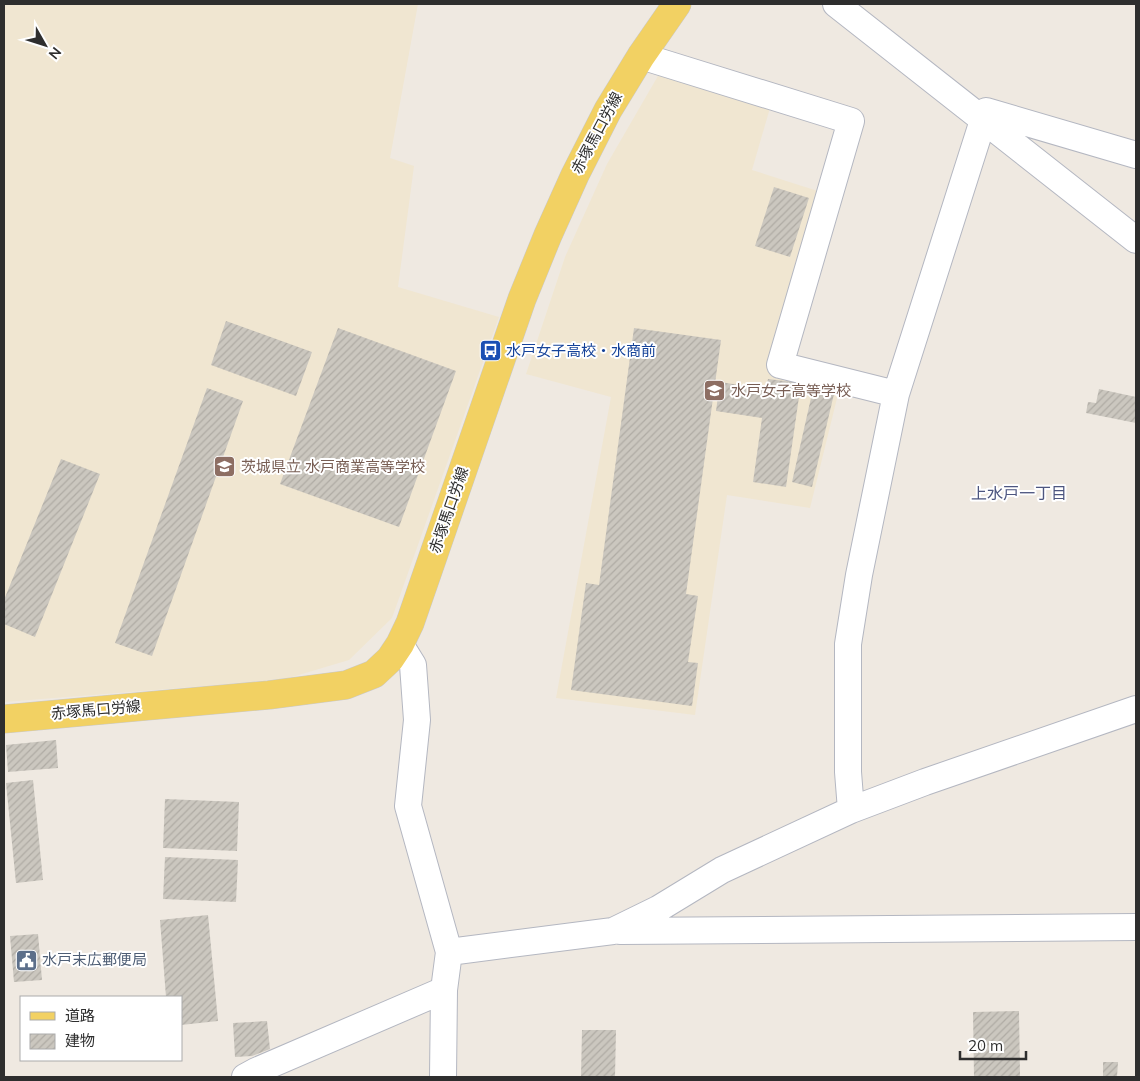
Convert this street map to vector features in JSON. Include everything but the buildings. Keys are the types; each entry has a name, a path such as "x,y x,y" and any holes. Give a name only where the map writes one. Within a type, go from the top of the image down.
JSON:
{"main road":[{"name":"赤塚馬口労線","path":"4,719 269,695 346,685 374,674 390,659 400,644 413,614 522,299 575,175 608,110 641,56 677,4"}],"street":[{"path":"836,4 1136,240"},
{"path":"641,56 851,121 780,364 896,394"},
{"path":"851,810 848,772 848,644 859,575 896,394 986,111 1136,155"},
{"path":"400,644 412,665 418,720 408,806 448,952 444,990 443,1077"},
{"path":"613,931 658,909 722,870 851,810 925,782 1136,709"},
{"path":"448,952 613,931 1136,927"},
{"path":"245,1077 256,1070 444,990"}],"shaded area":[{"name":"茨城県立 水戸商業高等学校","path":"4,4 418,4 390,158 414,166 398,287 499,317 392,618 349,660 282,680 4,702"},
{"name":"水戸女子高等学校","path":"662,69 772,101 752,170 824,193 772,369 840,386 810,508 727,495 695,715 556,698 611,397 526,374 565,257 607,164"}],"place":[{"name":"水戸女子高校・水商前","path":"490,351"},
{"name":"水戸女子高等学校","path":"715,391"},
{"name":"茨城県立 水戸商業高等学校","path":"225,467"},
{"name":"水戸末広郵便局","path":"26,960"}],"district":[{"name":"上水戸一丁目","path":"1019,493"}]}
